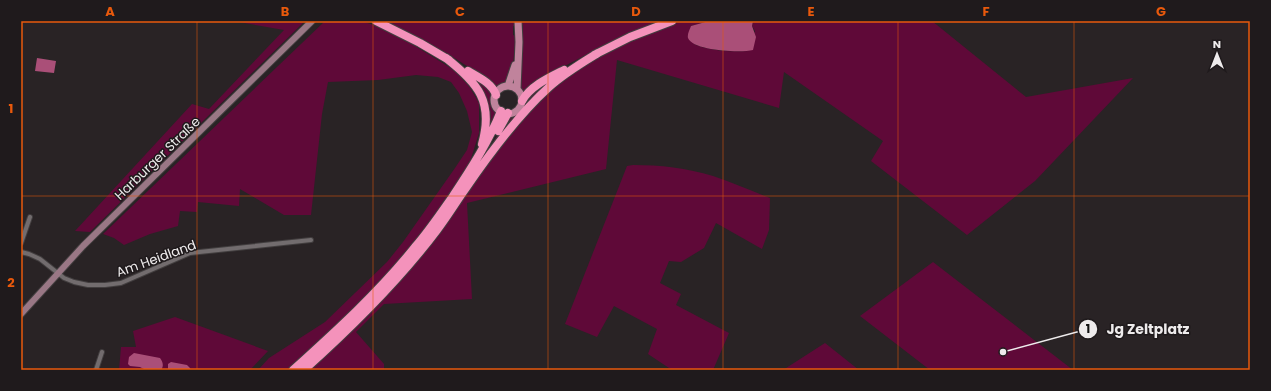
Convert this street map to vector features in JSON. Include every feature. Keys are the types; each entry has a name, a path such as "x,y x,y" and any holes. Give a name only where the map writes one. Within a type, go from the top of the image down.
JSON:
{"highway":[{"path":"376,21 420,43 489,84 493,88 496,95"},
{"path":"522,101 529,92 545,80 630,37 672,21"},
{"path":"304,370 355,322 401,274 437,230 466,187 501,140 538,97 560,77 598,53"},
{"path":"446,58 463,71 474,83 483,101 486,113 485,128 481,146 458,189"},
{"path":"466,187 505,112"},
{"path":"293,370 352,316 415,247 458,189 505,112"}],"main road":[{"path":"517,89 518,21"},
{"path":"508,86 518,57"},
{"path":"508,86 517,89 521,94 522,101 518,109 514,112 505,112 495,103 496,95 500,89 508,86"}],"street":[{"name":"Harburger Straße","path":"21,314 83,246 312,21"},
{"path":"21,243 30,217"},
{"name":"Am Heidland","path":"21,252 40,259 57,274 74,282 88,285 105,285 121,283 190,253 311,240"},
{"path":"96,370 102,352"}],"shaded area":[{"path":"233,21 305,21 90,232 75,231 192,104 209,109 284,30"},
{"path":"325,21 361,21 377,26 407,41 454,70 469,86 479,103 479,133 469,165 431,222 408,252 364,299 289,370 258,370 269,358 325,322 387,262 403,242 455,168 467,150 472,132 467,111 459,93 451,82 438,77 416,75 378,80 328,82 322,114 311,215 284,215 240,189 239,206 198,202 197,212 180,211 178,226 150,234 124,245 114,238 103,234"},
{"path":"383,21 664,21 591,52 522,92 519,86 523,25 513,26 513,35 516,36 512,74 508,82 496,88 456,59"},
{"path":"682,21 709,21 691,26 694,44 713,50 748,51 755,31 752,26 753,21 932,21 1026,97 1133,78 1035,181 967,235 871,161 883,141 784,72 779,108 617,60 606,169 467,203 472,299 384,304 356,332 384,364 384,370 309,370 488,162 530,109 572,71 627,42"},
{"path":"709,21 753,21 752,26 756,37 753,50 718,50 699,46 688,38 688,33 691,26"},
{"path":"37,58 56,61 54,73 35,71"},
{"path":"558,74 487,154 507,117 519,110 532,92"},
{"path":"474,77 489,87 493,95 492,101 497,114 485,140 488,121"},
{"path":"633,165 673,168 703,173 770,198 769,230 762,249 716,223 704,248 681,262 669,261 660,283 681,294 676,305 729,333 713,370 672,370 648,354 657,329 614,306 597,337 565,324 627,166"},
{"path":"933,262 1073,370 930,370 860,316"},
{"path":"175,317 268,351 250,370 119,370 121,347 136,347 133,331"},
{"path":"825,343 859,370 783,370"},
{"path":"134,353 160,358 163,367 161,370 146,370 140,367 130,366 128,364 129,357"},
{"path":"171,362 187,365 191,370 168,370 168,364"}],"place":[{"name":"Jg Zeltplatz","path":"1003,352"}]}
